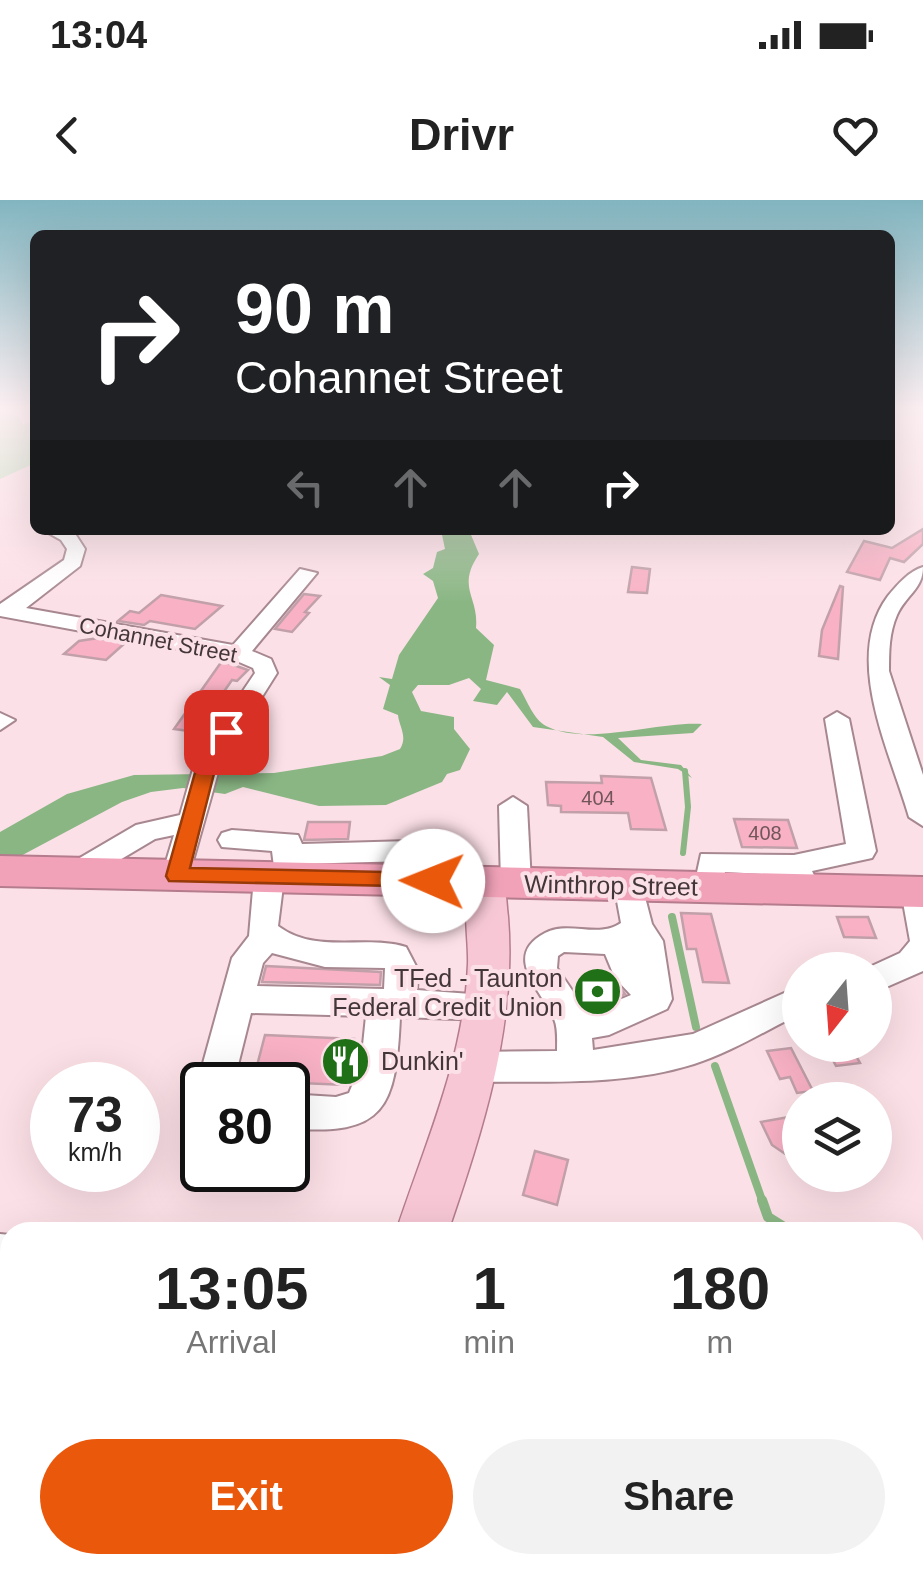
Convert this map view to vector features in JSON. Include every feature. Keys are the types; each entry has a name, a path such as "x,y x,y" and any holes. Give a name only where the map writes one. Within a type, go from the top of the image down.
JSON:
{"highway":[{"name":"Winthrop Street","path":"0,871 177,876 408,865 501,883 710,886 800,877 920,891"}],"main road":[{"path":"425,1222 478,1067 501,883"}],"street":[{"path":"4,611 73,562 76,549 65,535"},
{"path":"238,654 306,573"},
{"path":"923,573 891,603 877,650 878,671 923,817"},
{"name":"Cohannet Street","path":"4,611 238,654 263,664 266,673 206,766 177,876"},
{"path":"800,877 862,851 837,719"},
{"path":"501,883 513,806"},
{"path":"76,873 146,832 195,816"},
{"path":"232,840 288,842 261,914 262,931 275,944 300,950 395,956 402,970 373,1088 361,1106 348,1113 310,1112"},
{"path":"408,865 446,850"},
{"path":"627,935 629,885"},
{"path":"920,891 923,937"},
{"path":"573,1020 597,1025 656,999 647,941 627,935 558,940 542,951 541,970 573,1020 576,1065"},
{"path":"221,1062 248,958 268,937"},
{"path":"236,999 486,1006"},
{"path":"478,1067 620,1065 696,1048 782,1008"}],"shaded area":[{"path":"442,535 471,535 479,554 469,584 476,628 494,645 486,680 520,689 537,719 559,731 533,727 507,692 497,705 473,701 481,689 469,678 449,685 418,685 412,692 421,711 454,717 454,729 470,749 460,770 447,774 442,782 386,805 319,806 243,787 225,794 183,788 151,792 122,802 0,867 0,832 67,794 134,775 274,773 382,756 400,749 403,736 398,715 383,709 390,685 379,677 392,679 399,655 438,598 433,581 423,574 433,568 437,552 445,549"},
{"path":"702,724 693,733 618,738 641,760 681,765 692,778 678,769 634,762 603,737 583,734"}],"building":[{"path":"923,529 923,544 904,562 890,558 880,580 847,572 864,541 892,548"},
{"path":"632,567 650,569 647,593 628,592"},
{"path":"840,586 843,587 838,659 819,656 822,630"},
{"path":"304,594 320,596 292,632 275,629"},
{"path":"161,595 222,606 195,629 150,621 144,625 118,621 130,611 139,613"},
{"path":"98,638 125,643 106,660 64,654 79,641"},
{"path":"222,661 248,670 237,681 232,680 196,732 174,729"},
{"path":"601,776 651,778 666,830 631,829 628,813 561,812 561,806 548,805 546,782 602,783"},
{"path":"734,819 788,820 797,848 742,847"},
{"path":"308,822 350,822 348,839 304,840"},
{"path":"681,913 711,914 729,983 703,982 696,949 687,949"},
{"path":"837,917 868,917 876,938 844,937"},
{"path":"266,966 381,972 380,985 262,982"},
{"path":"609,974 625,994 595,1006 586,1005 575,988 581,975"},
{"path":"265,1035 354,1039 346,1085 310,1083 310,1062 258,1062"},
{"path":"782,1049 782,1062 798,1062 808,1082 792,1082 790,1077 780,1079 767,1051"},
{"path":"834,1062 860,1063 836,1066"},
{"path":"782,1118 782,1152 772,1145 761,1122"},
{"path":"535,1151 568,1160 557,1205 523,1195"}],"waterway":[{"path":"683,853 688,807 685,771"},
{"path":"672,917 696,1027"},
{"path":"715,1066 763,1203"},
{"path":"762,1200 768,1217 776,1222"}],"place":[{"name":"TFed - Taunton Federal Credit Union","path":"598,992"},
{"name":"Dunkin'","path":"346,1061"}],"route":[{"path":"226,732 208,762 188,848 177,876 433,881"}]}
